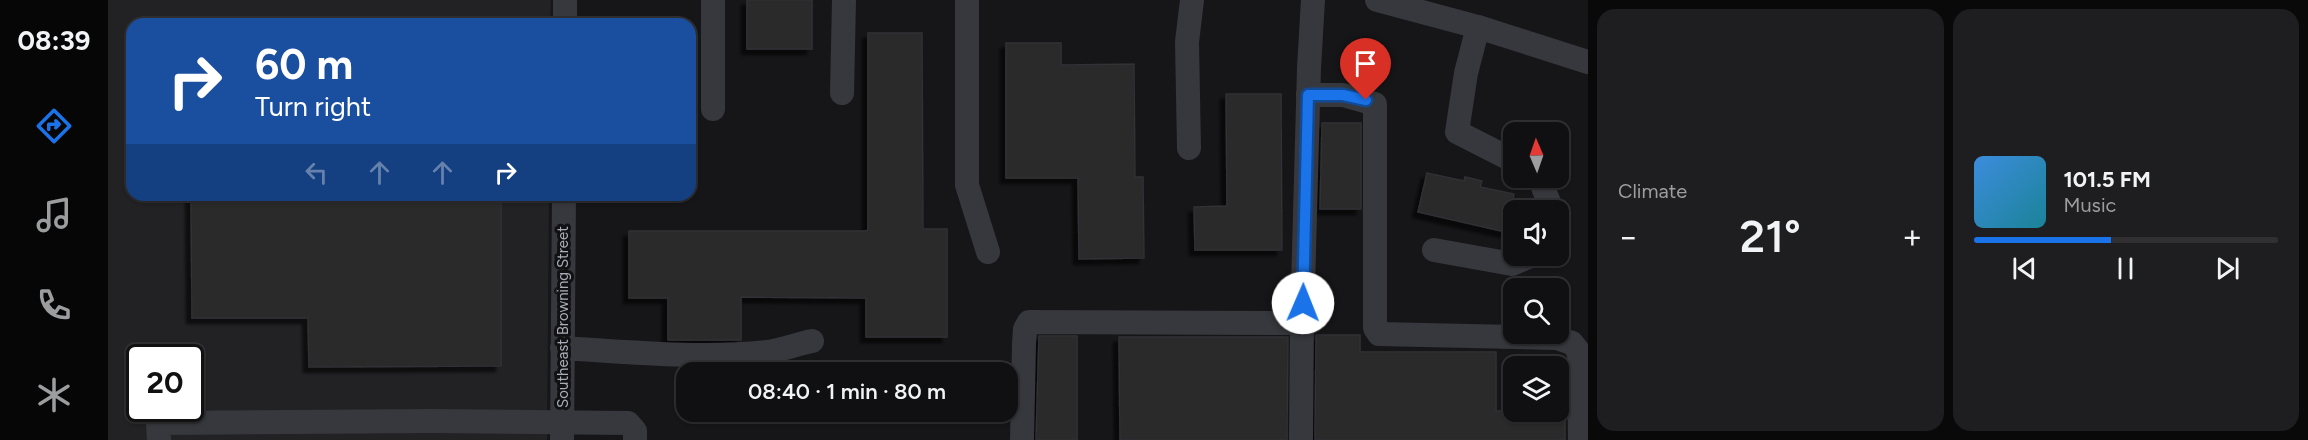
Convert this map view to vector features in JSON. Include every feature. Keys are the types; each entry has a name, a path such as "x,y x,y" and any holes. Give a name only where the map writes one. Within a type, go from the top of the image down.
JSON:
{"street":[{"path":"565,0 565,18"},
{"path":"713,0 713,109"},
{"path":"842,93 844,0"},
{"path":"967,0 967,184 988,252"},
{"path":"1189,148 1187,42 1192,0"},
{"path":"1301,440 1308,95 1313,0"},
{"path":"1377,0 1478,27 1588,62"},
{"path":"1478,27 1466,73 1457,132 1503,155"},
{"path":"1308,95 1337,95 1366,100 1375,104 1375,328 1379,334 1557,338 1572,343 1579,352 1580,440"},
{"name":"Southeast Browning Street","path":"562,432 564,201"},
{"path":"1434,250 1503,262"},
{"path":"1022,440 1024,344 1025,329 1029,322 1302,323"},
{"path":"562,348 669,355 768,352 812,341"},
{"path":"159,440 158,423 432,421 562,432 628,423 635,431 635,440"}],"shaded area":[{"path":"108,0 551,0 550,18 126,18 126,201 549,201 547,440 108,440"}],"building":[{"path":"747,0 812,0 812,49 747,49"},
{"path":"868,33 922,33 923,229 947,229 947,337 866,337 866,298 741,297 741,340 668,340 668,298 629,298 629,231 868,230"},
{"path":"1006,43 1061,43 1061,65 1134,64 1135,177 1143,177 1144,258 1079,259 1078,178 1006,178"},
{"path":"1226,94 1281,94 1282,250 1195,250 1194,207 1227,206"},
{"path":"1322,123 1361,123 1361,209 1320,209"},
{"path":"1427,173 1464,181 1465,177 1482,181 1480,187 1514,194 1513,200 1503,200 1503,231 1418,212"},
{"path":"191,201 501,201 501,366 309,367 308,318 192,318"},
{"path":"1316,335 1360,335 1360,352 1496,352 1496,411 1503,411 1503,422 1565,422 1565,440 1315,440"},
{"path":"1039,336 1077,336 1077,440 1036,440"},
{"path":"1119,337 1288,337 1287,440 1120,440"}],"route":[{"path":"1303,303 1308,95 1343,95 1366,100"}]}
